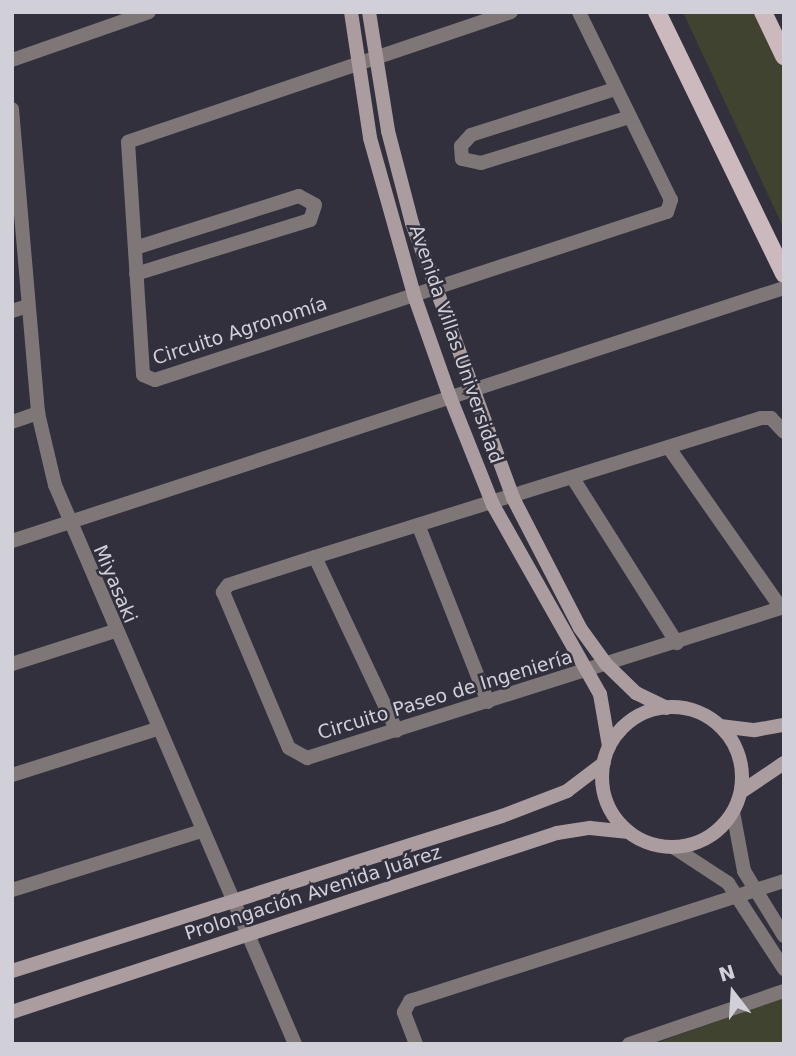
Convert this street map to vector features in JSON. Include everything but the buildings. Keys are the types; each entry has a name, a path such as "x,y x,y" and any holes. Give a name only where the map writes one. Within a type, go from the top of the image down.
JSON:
{"main road":[{"path":"657,12 784,274"},
{"path":"763,12 784,56"}],"street":[{"path":"12,60 149,12"},
{"name":"Avenida Villas Universidad","path":"351,12 356,63 369,138 414,295 450,397 493,505 589,670 606,712 609,746"},
{"name":"Avenida Villas Universidad","path":"369,12 388,131 434,288 513,498 580,628 606,664 636,693 667,708"},
{"name":"Circuito Agronomía","path":"512,12 128,142 142,370 147,379 155,380 667,212 671,200 579,12"},
{"path":"615,89 471,135 461,146 467,163 630,117"},
{"name":"Miyasaki","path":"12,109 15,199 38,413 68,522 295,1044"},
{"path":"135,248 299,196 308,197 315,205 310,219 136,274"},
{"path":"12,541 784,288"},
{"path":"12,311 27,306"},
{"path":"12,422 38,413"},
{"name":"Circuito Paseo de Ingeniería","path":"782,608 307,758 289,748 223,592 228,585 574,480 761,418 772,418 784,432"},
{"path":"669,449 782,608"},
{"path":"574,480 677,643"},
{"path":"419,527 488,702"},
{"path":"315,557 397,731"},
{"path":"12,664 115,631"},
{"path":"784,725 755,730 720,726 690,710 667,708 639,717 609,746 604,763 609,806 629,832 650,843 673,847 719,874 739,896 784,969"},
{"path":"673,847 708,837 733,812 741,792 739,756 720,726"},
{"path":"12,775 157,729"},
{"path":"741,792 784,762"},
{"name":"Prolongación Avenida Juárez","path":"12,971 553,798 604,763"},
{"path":"733,812 738,853 755,890 784,936"},
{"name":"Prolongación Avenida Juárez","path":"12,1012 557,833 590,828 629,832"},
{"path":"12,890 201,831"},
{"path":"416,1044 404,1012 414,1000 784,881"},
{"path":"629,1044 784,991"}],"green space":[{"path":"683,12 755,12 784,71 784,229"},
{"path":"784,998 784,1044 653,1044"}]}
